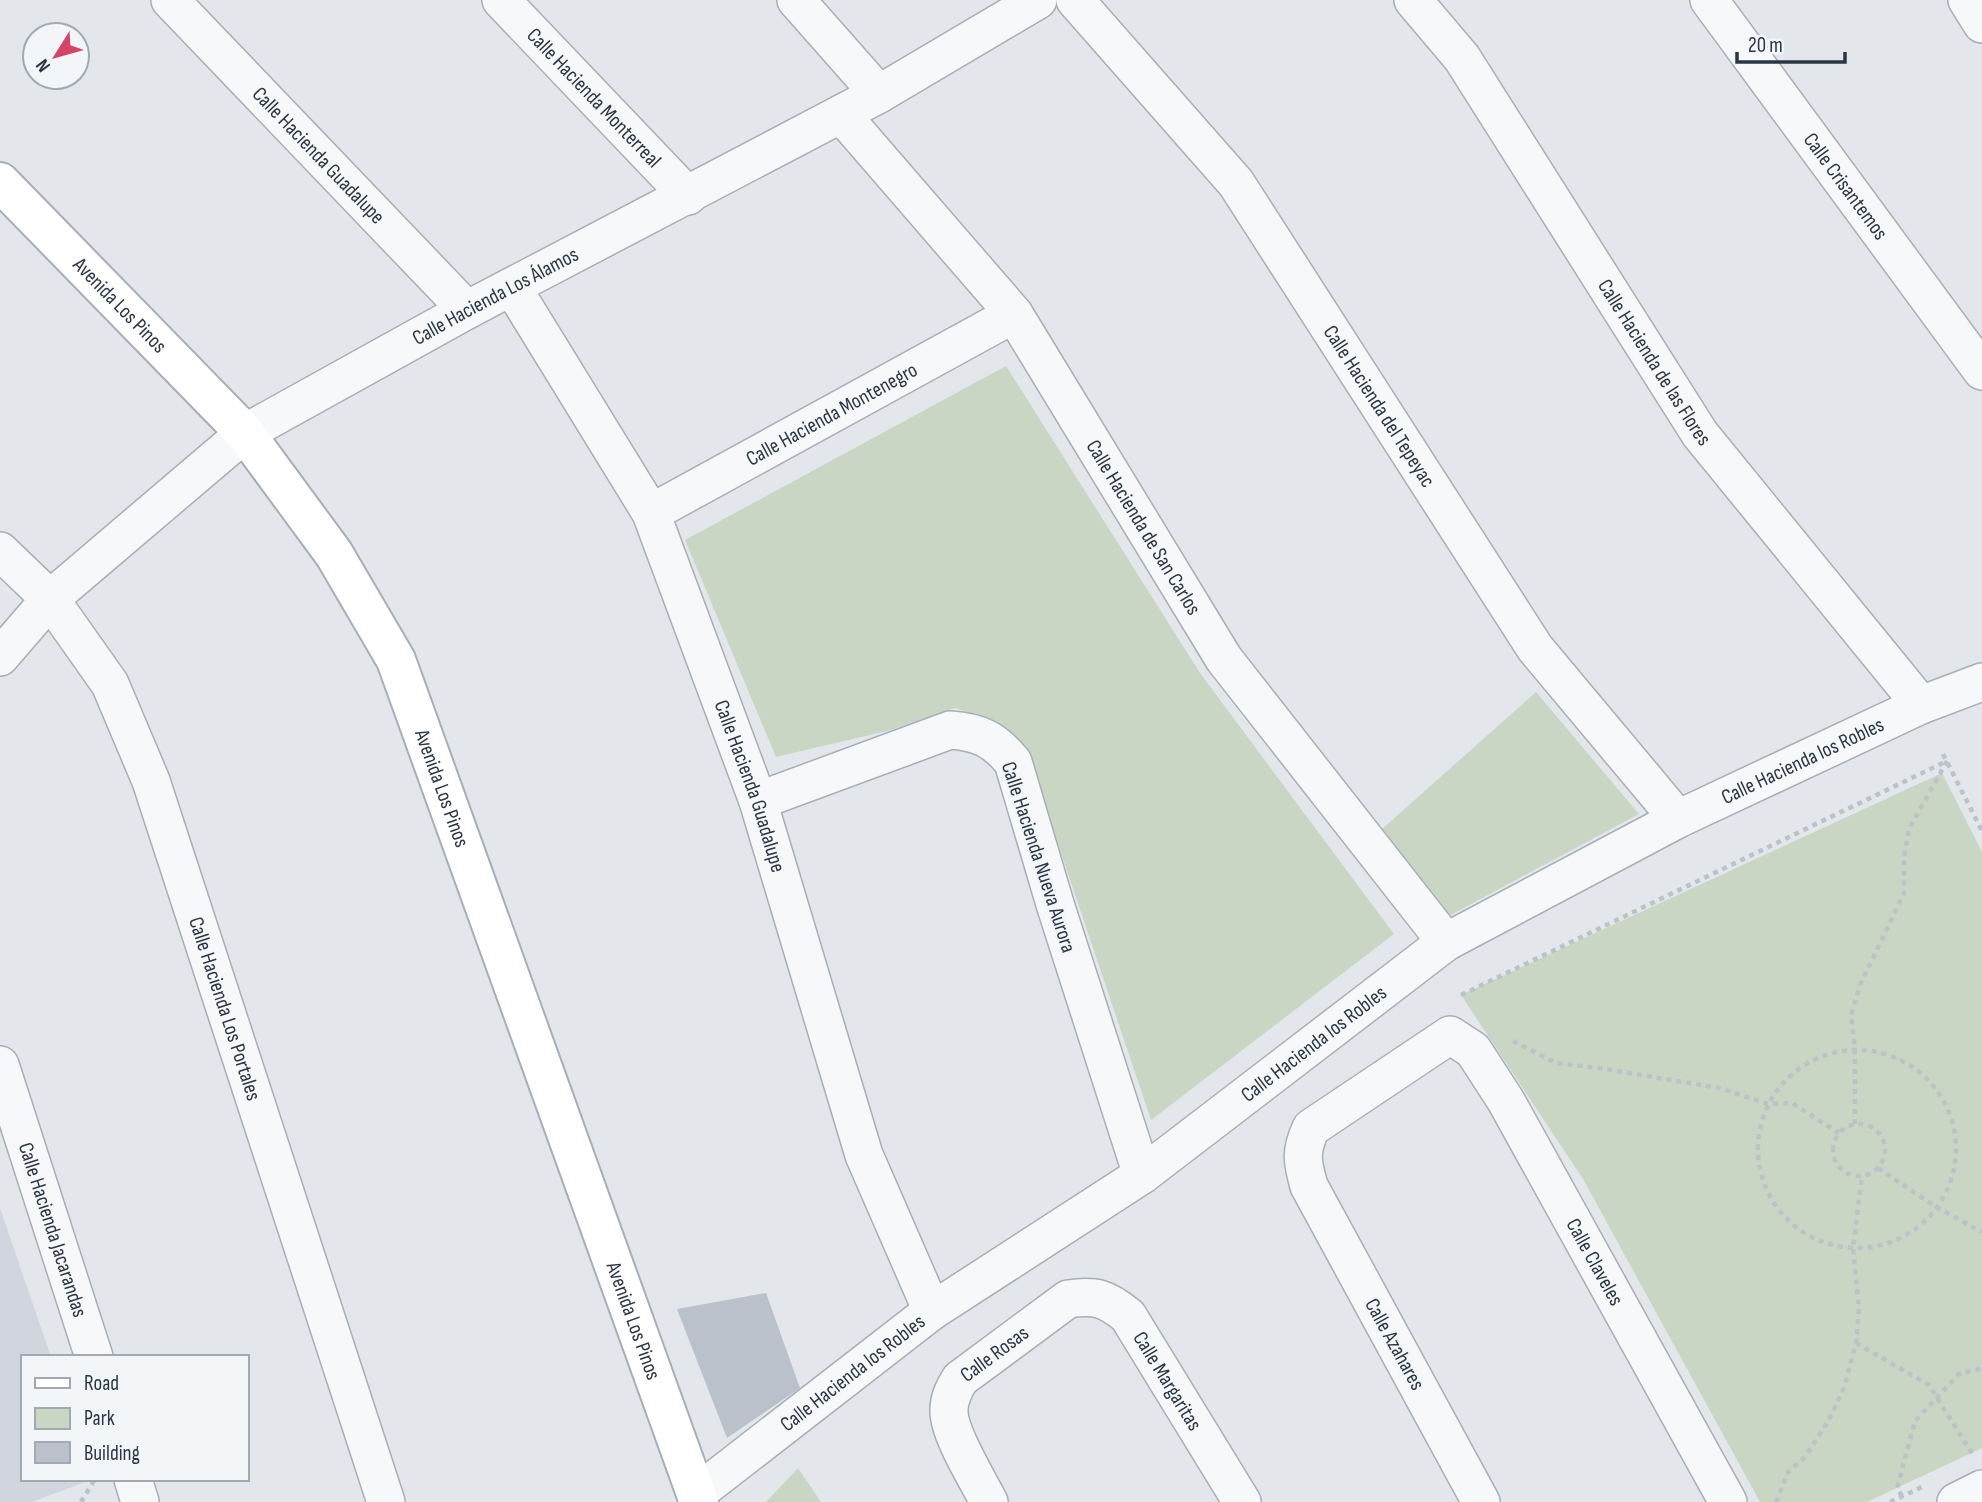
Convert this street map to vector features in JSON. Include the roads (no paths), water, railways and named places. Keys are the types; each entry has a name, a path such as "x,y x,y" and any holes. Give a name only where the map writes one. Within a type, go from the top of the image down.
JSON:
{"street":[{"name":"Calle Hacienda Guadalupe","path":"170,0 467,310"},
{"name":"Calle Hacienda Monterreal","path":"502,0 688,195"},
{"path":"796,0 879,94"},
{"name":"Calle Hacienda Los Álamos","path":"0,657 50,599 244,433 467,310 879,94 1038,0"},
{"name":"Calle Hacienda del Tepeyac","path":"1075,0 1236,183 1535,648 1678,819"},
{"name":"Calle Hacienda de las Flores","path":"1413,0 1462,58 1700,434 1921,705"},
{"name":"Calle Crisantemos","path":"1709,0 1982,371"},
{"path":"1967,0 1982,24"},
{"name":"Calle Hacienda de San Carlos","path":"841,114 1014,314 1224,659 1446,942"},
{"name":"Avenida Los Pinos","path":"0,182 244,433 334,554 396,660 697,1498"},
{"name":"Calle Hacienda Guadalupe","path":"512,287 651,513 758,801 864,1155 932,1311"},
{"name":"Calle Hacienda Montenegro","path":"651,513 1014,314"},
{"name":"Calle Hacienda Los Portales","path":"0,551 50,599 110,684 151,782 386,1502"},
{"name":"Calle Hacienda los Robles","path":"697,1498 932,1311 1142,1175 1446,942 1678,819 1921,705 1982,682"},
{"name":"Calle Hacienda Nueva Aurora","path":"758,801 950,730 971,732 1004,751 1013,762 1055,904 1142,1175"},
{"name":"Calle Azahares","path":"1450,1035 1311,1128 1303,1146 1302,1164 1309,1186 1481,1502"},
{"name":"Calle Claveles","path":"1450,1035 1473,1050 1506,1101 1728,1502"},
{"name":"Calle Hacienda Jacarandas","path":"0,1065 93,1355"},
{"name":"Calle Margaritas","path":"1068,1299 1089,1296 1110,1301 1128,1316 1242,1502"},
{"name":"Calle Rosas","path":"989,1502 956,1437 948,1412 951,1393 960,1379 1068,1299"},
{"path":"134,1481 140,1502"}]}
